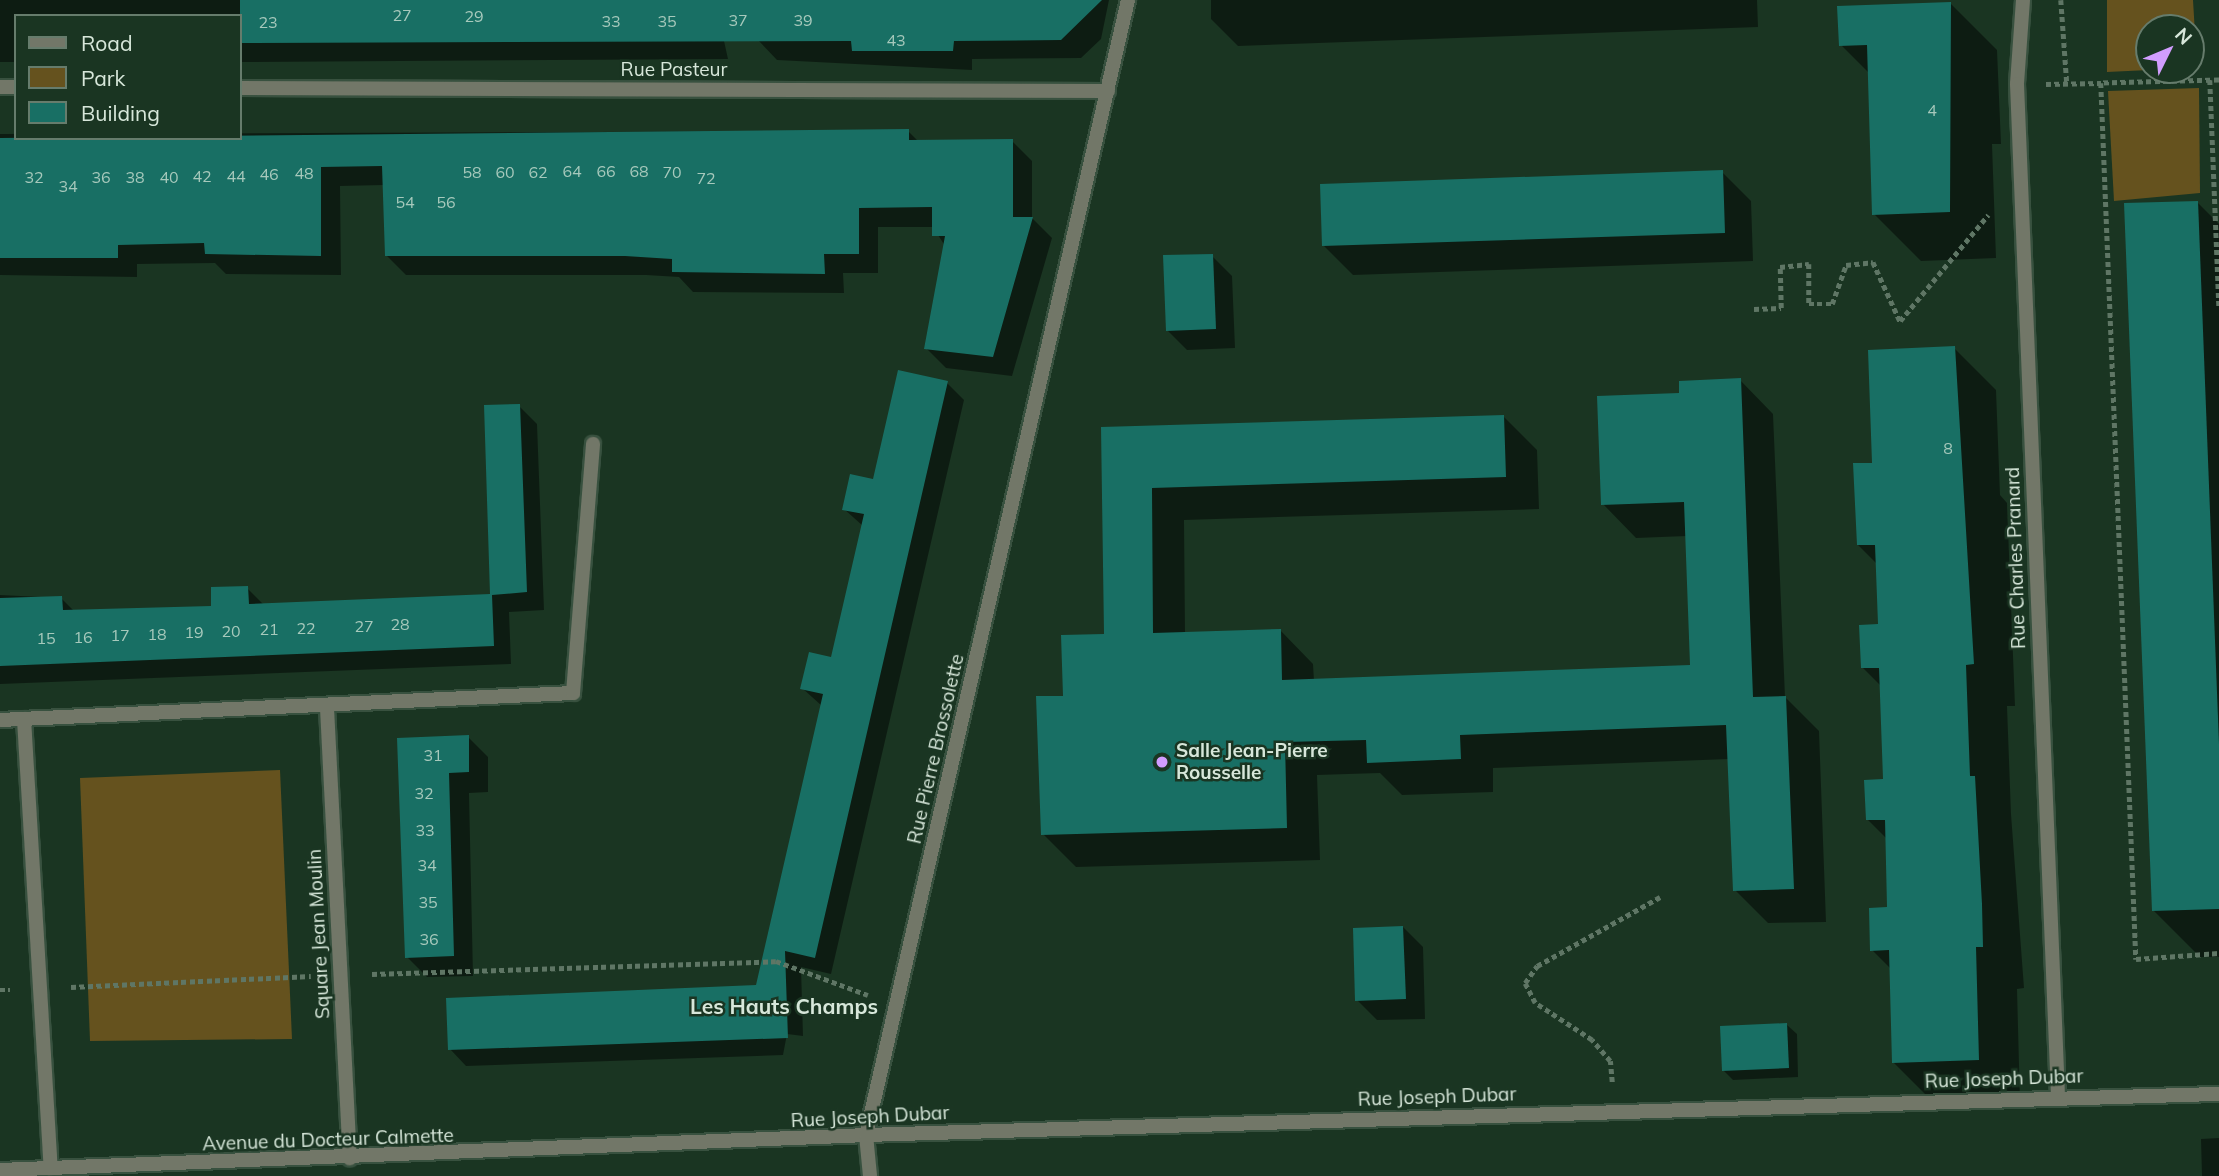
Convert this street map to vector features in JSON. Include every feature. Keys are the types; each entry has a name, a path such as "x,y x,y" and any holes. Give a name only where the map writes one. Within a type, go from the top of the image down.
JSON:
{"street":[{"name":"Rue Pierre Brossolette","path":"870,1176 866,1135 1128,0"},
{"name":"Rue Charles Pranard","path":"2016,0 2058,1096"},
{"name":"Rue Charles Pranard","path":"2017,18 2022,0"},
{"name":"Rue Pasteur","path":"242,88 1108,90"},
{"path":"0,720 327,708 573,693 593,444"},
{"name":"Square Jean Moulin","path":"327,708 350,1158"},
{"path":"24,719 51,1168"},
{"name":"Rue Joseph Dubar","path":"657,1147 866,1135 2058,1096 2219,1094"},
{"name":"Avenue du Docteur Calmette","path":"0,1170 657,1147"}],"path":[{"path":"2061,0 2067,83"},
{"path":"2210,80 2219,308"},
{"path":"2219,80 2101,83 2136,959 2219,953"},
{"path":"1754,309 1781,308 1780,267 1809,264 1810,304 1832,304 1846,265 1873,262 1900,321 1988,215"},
{"path":"1615,1110 1610,1061 1592,1040 1535,1003 1525,983 1537,966 1660,897"},
{"path":"0,990 341,974 776,961 895,1005"}],"green space":[{"path":"2107,0 2193,0 2194,14 2135,14 2135,71 2107,72"},
{"path":"2199,88 2200,193 2114,201 2108,91"},
{"path":"280,770 292,1039 90,1041 80,778"}],"building":[{"path":"240,0 1102,0 1061,40 954,41 953,51 852,51 851,41 242,43"},
{"path":"1951,2 1950,212 1872,215 1867,45 1839,46 1837,6"},
{"path":"909,129 909,140 1013,139 1013,217 1033,217 993,357 924,349 945,236 932,236 932,207 859,208 859,254 824,254 825,274 672,272 672,259 625,256 385,256 382,166 321,167 321,256 205,254 204,243 118,245 118,258 0,258 0,138 242,140 242,136"},
{"path":"1723,170 1725,233 1322,246 1320,184"},
{"path":"2198,201 2219,744 2219,909 2152,911 2124,203"},
{"path":"1213,254 1216,329 1166,331 1163,255"},
{"path":"1955,346 1974,664 1966,665 1970,776 1975,776 1982,904 1983,947 1976,947 1979,1060 1892,1063 1889,950 1870,951 1869,908 1887,907 1885,820 1866,820 1864,780 1883,779 1879,668 1861,668 1859,625 1878,624 1875,545 1857,545 1853,463 1872,463 1868,350"},
{"path":"898,370 948,381 815,958 785,951 788,1038 448,1050 446,998 756,985 823,694 800,689 809,652 831,657 864,514 842,510 850,474 873,479"},
{"path":"1741,378 1753,697 1786,696 1794,889 1733,891 1726,725 1460,735 1461,759 1367,763 1366,740 1285,742 1287,828 1041,835 1036,696 1063,696 1061,635 1104,634 1101,427 1504,415 1506,477 1152,488 1153,633 1281,629 1282,680 1690,665 1684,502 1601,505 1597,396 1679,393 1679,381"},
{"path":"520,404 527,592 492,595 494,646 0,666 0,598 62,596 63,610 211,606 211,587 248,586 249,604 490,594 484,405"},
{"path":"469,735 469,772 449,773 454,956 405,958 397,738"},
{"path":"1403,926 1406,999 1355,1001 1353,928"},
{"path":"1787,1023 1789,1068 1722,1071 1720,1026"}],"place":[{"name":"Salle Jean-Pierre Rousselle","path":"1162,762"}],"district":[{"name":"Les Hauts Champs","path":"784,1006"}]}
